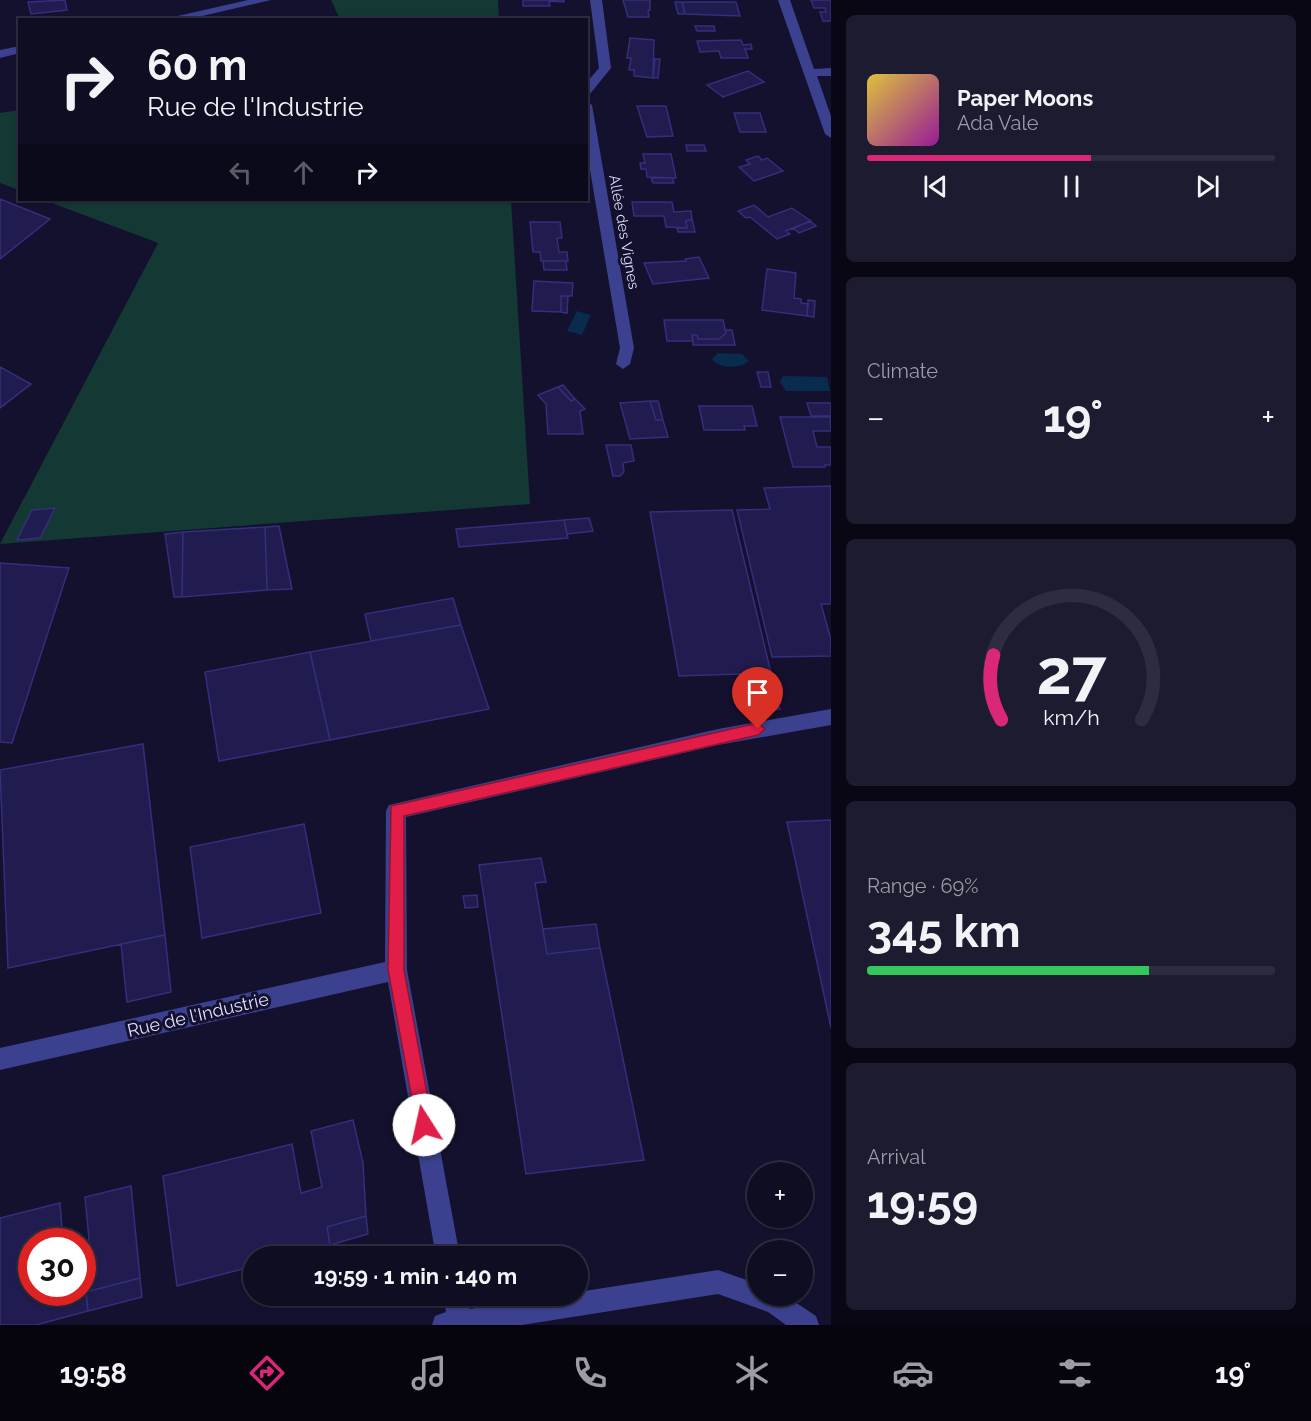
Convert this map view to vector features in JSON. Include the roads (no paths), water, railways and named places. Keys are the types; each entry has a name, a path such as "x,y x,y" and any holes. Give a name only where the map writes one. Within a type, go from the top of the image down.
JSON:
{"street":[{"path":"175,18 265,0"},
{"path":"588,89 605,68 596,0"},
{"path":"784,0 831,134"},
{"path":"0,54 18,50"},
{"path":"811,72 831,72"},
{"name":"Allée des Vignes","path":"588,117 627,348 623,364"},
{"path":"446,1246 396,970 396,811 718,738 831,717"},
{"name":"Rue de l'Industrie","path":"0,1059 396,970"},
{"path":"454,1306 452,1323 718,1282 775,1303 807,1325"}],"water":[{"path":"577,311 591,315 582,335 567,331"},
{"path":"718,353 742,354 749,361 730,367 720,365 712,359"},
{"path":"783,376 827,377 830,391 786,391 780,382"}]}
